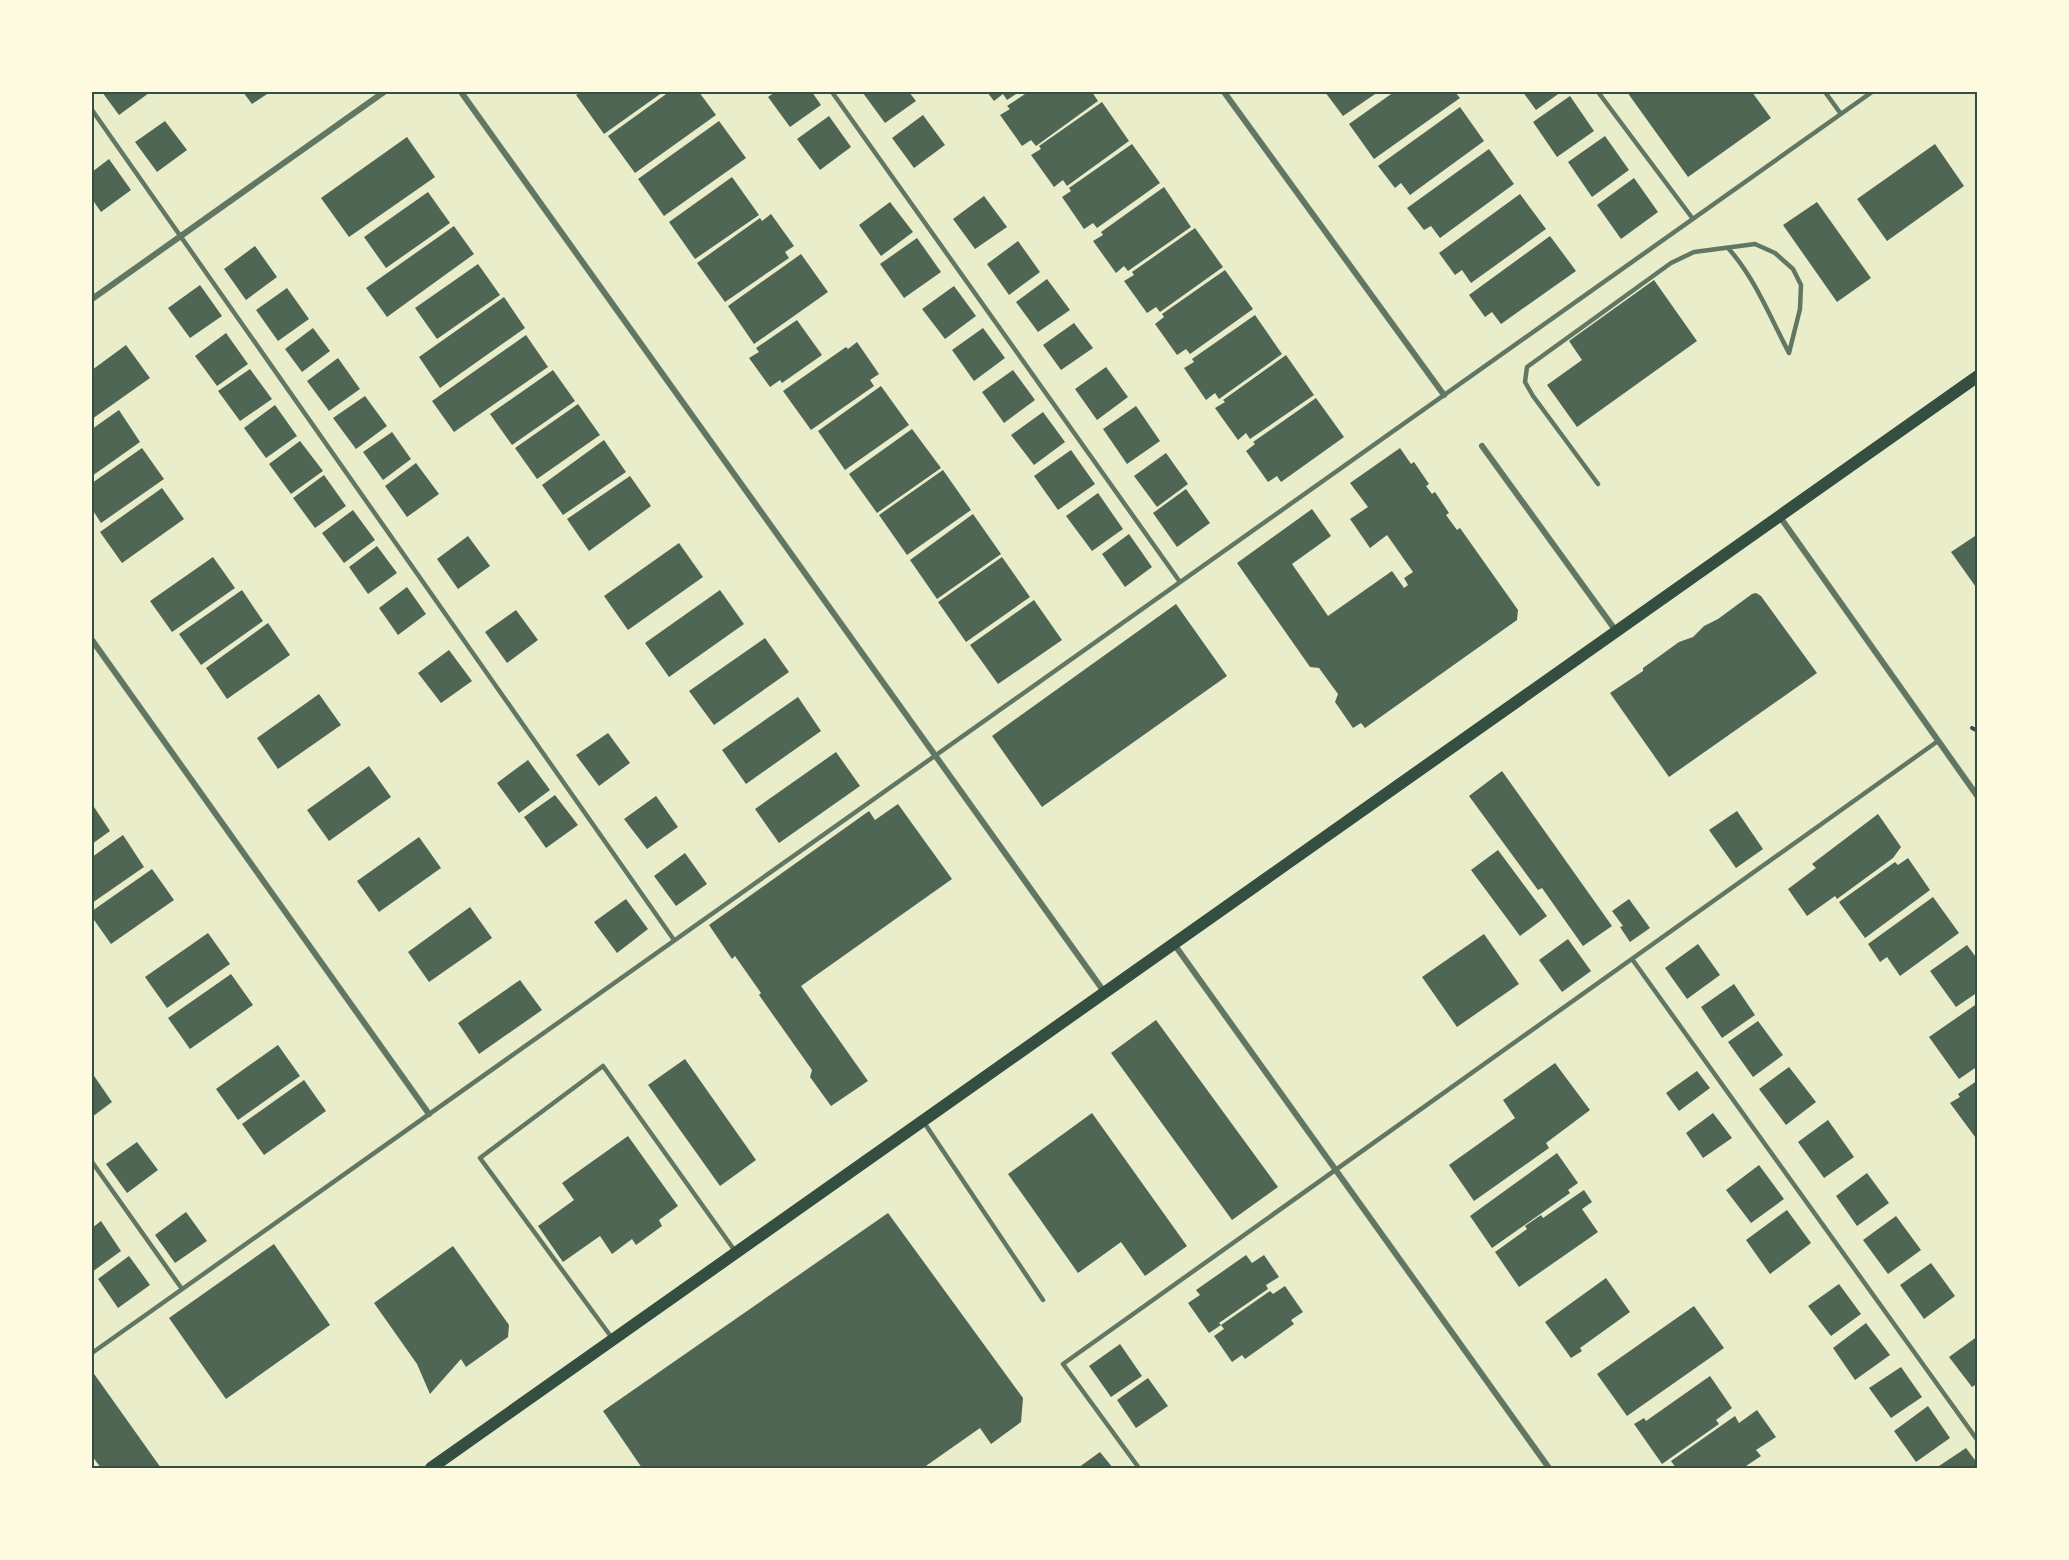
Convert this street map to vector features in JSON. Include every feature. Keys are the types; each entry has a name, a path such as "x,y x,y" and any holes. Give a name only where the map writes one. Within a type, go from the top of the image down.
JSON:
{"main road":[{"path":"431,1468 1977,376"}],"street":[{"path":"92,299 384,92"},
{"path":"461,92 1105,993"},
{"path":"1224,92 1444,395"},
{"path":"1482,446 1616,631"},
{"path":"1780,517 1977,796"},
{"path":"92,640 429,1114"},
{"path":"1174,944 1549,1468"}],"lane":[{"path":"832,92 1180,582"},
{"path":"1598,92 1693,219"},
{"path":"1825,92 1841,114"},
{"path":"92,1353 1872,92"},
{"path":"92,110 674,940"},
{"path":"1598,484 1533,396 1525,382 1527,367 1671,263 1694,252 1755,244 1775,253 1793,269 1802,285 1800,309 1789,353 1752,281 1740,261 1728,248"},
{"path":"1138,1468 1063,1364 1938,741"},
{"path":"1632,959 1977,1441"},
{"path":"613,1340 480,1158 603,1066 737,1253"},
{"path":"922,1121 1043,1300"},
{"path":"92,1162 182,1289"}],"path":[{"path":"1972,728 1977,732"}],"building":[{"path":"102,92 148,92 149,93 119,115"},
{"path":"243,92 270,92 252,104"},
{"path":"582,92 663,92 604,134 576,95"},
{"path":"669,92 699,92 716,115 635,173 608,136"},
{"path":"775,92 812,92 821,105 790,127 768,97"},
{"path":"909,92 916,101 885,123 863,93"},
{"path":"987,92 1019,92 1007,100 1003,94 994,101"},
{"path":"1028,92 1092,92 1098,101 1036,146 1031,140 1022,146 1000,115 1010,109 1007,106"},
{"path":"1325,92 1378,92 1343,116"},
{"path":"1394,92 1455,92 1460,98 1374,159 1349,124"},
{"path":"1523,92 1561,92 1536,110"},
{"path":"1627,92 1752,92 1771,118 1688,177"},
{"path":"1570,96 1594,131 1557,157 1533,122"},
{"path":"1102,102 1129,141 1067,186 1063,180 1054,187 1031,155 1041,149 1039,146"},
{"path":"1460,107 1484,141 1410,195 1401,183 1395,188 1378,166"},
{"path":"923,115 945,145 914,168 892,138"},
{"path":"829,116 851,147 820,170 797,139"},
{"path":"165,121 187,150 157,172 135,142"},
{"path":"719,121 746,158 664,216 638,179"},
{"path":"1605,136 1629,170 1592,197 1568,162"},
{"path":"407,137 435,177 349,237 321,198"},
{"path":"1132,144 1160,183 1097,228 1093,223 1084,229 1062,197 1071,191 1069,188"},
{"path":"1935,144 1964,186 1887,241 1857,199"},
{"path":"1489,149 1514,184 1440,238 1431,226 1424,230 1407,208"},
{"path":"109,159 131,190 101,212 92,199 92,172"},
{"path":"732,177 759,215 695,259 669,222"},
{"path":"1634,178 1658,212 1621,239 1597,205"},
{"path":"1164,187 1191,227 1128,271 1124,266 1116,273 1093,241 1103,235 1101,232"},
{"path":"428,192 450,223 386,268 364,237"},
{"path":"1520,194 1546,229 1471,283 1462,270 1455,275 1439,253"},
{"path":"984,196 1007,227 975,249 953,219"},
{"path":"890,202 913,232 881,256 859,225"},
{"path":"1817,202 1871,278 1837,302 1783,225"},
{"path":"771,214 794,246 785,252 789,258 725,302 697,263 760,218 762,221"},
{"path":"454,226 474,254 387,317 366,288"},
{"path":"1195,228 1223,267 1160,312 1156,307 1147,313 1124,281 1134,275 1132,272"},
{"path":"1550,236 1576,271 1501,324 1492,312 1485,317 1469,295"},
{"path":"917,238 941,272 904,298 880,264"},
{"path":"1018,241 1040,272 1009,295 987,264"},
{"path":"255,246 277,277 246,300 224,269"},
{"path":"801,254 828,292 754,344 728,306"},
{"path":"478,264 500,295 437,339 415,308"},
{"path":"1225,270 1253,309 1190,354 1186,349 1177,355 1155,324 1164,317 1162,314"},
{"path":"1047,279 1070,310 1038,332 1016,302"},
{"path":"1654,280 1697,341 1577,427 1547,385 1582,360 1569,341"},
{"path":"200,285 222,316 190,338 168,308"},
{"path":"954,286 976,316 945,339 922,309"},
{"path":"287,288 309,319 278,341 256,310"},
{"path":"504,297 525,328 440,388 419,357"},
{"path":"1255,315 1282,354 1219,399 1215,393 1206,400 1184,368 1194,362 1192,359"},
{"path":"797,320 822,355 782,383 780,380 770,387 749,358 759,352 756,348"},
{"path":"1074,323 1093,348 1061,370 1043,345"},
{"path":"313,328 330,351 302,372 285,349"},
{"path":"983,328 1005,358 974,381 952,350"},
{"path":"226,333 248,364 217,386 195,356"},
{"path":"526,335 548,367 454,432 432,401"},
{"path":"857,342 879,374 870,380 874,386 811,430 783,391 846,347 848,349"},
{"path":"126,345 150,378 92,419 92,370"},
{"path":"1286,355 1314,395 1250,439 1246,433 1238,440 1215,408"},
{"path":"338,358 360,389 329,411 307,381"},
{"path":"1106,367 1128,397 1097,420 1075,389"},
{"path":"250,369 272,399 240,421 218,391"},
{"path":"553,370 575,401 512,445 490,414"},
{"path":"1013,370 1035,400 1004,423 982,392"},
{"path":"881,386 909,425 845,470 818,431"},
{"path":"365,396 387,426 356,449 333,418"},
{"path":"1316,398 1344,437 1281,482 1277,476 1268,482 1246,451 1255,444 1253,442"},
{"path":"578,404 600,435 537,479 515,448"},
{"path":"275,405 297,436 266,458 244,428"},
{"path":"1136,406 1160,441 1127,464 1103,429"},
{"path":"119,410 140,442 92,476 92,429"},
{"path":"1043,412 1065,442 1034,465 1011,435"},
{"path":"912,429 941,468 877,513 849,474"},
{"path":"392,432 411,459 383,480 363,452"},
{"path":"604,440 626,472 563,515 542,485"},
{"path":"300,441 323,471 291,494 269,464"},
{"path":"142,448 164,479 101,523 92,509 92,483"},
{"path":"1400,448 1411,464 1414,462 1429,484 1426,486 1432,494 1435,492 1449,513 1446,515 1457,530 1460,528 1518,610 1517,620 1365,728 1361,723 1353,728 1335,702 1338,694 1319,668 1310,667 1237,563 1312,509 1331,536 1292,564 1328,616 1392,571 1404,588 1408,585 1404,578 1413,572 1387,535 1370,548 1350,519 1368,507 1350,483"},
{"path":"1071,450 1095,484 1058,510 1034,476"},
{"path":"1166,453 1188,484 1157,507 1134,476"},
{"path":"416,463 439,494 407,517 385,486"},
{"path":"943,470 971,510 907,555 879,515"},
{"path":"324,475 346,506 315,528 293,498"},
{"path":"630,476 651,506 589,551 567,519"},
{"path":"162,488 184,519 122,563 100,532"},
{"path":"1186,489 1210,523 1177,547 1153,513"},
{"path":"1098,493 1123,529 1092,551 1066,516"},
{"path":"353,510 375,540 344,563 322,533"},
{"path":"973,514 1001,554 937,599 910,560"},
{"path":"1129,534 1152,567 1125,587 1102,554"},
{"path":"1978,534 1978,590 1951,552"},
{"path":"468,536 490,566 458,589 437,559"},
{"path":"679,543 703,577 628,630 604,596"},
{"path":"377,546 397,573 368,594 349,567"},
{"path":"213,557 235,588 172,632 150,601"},
{"path":"1002,557 1030,597 966,642 938,602"},
{"path":"407,587 426,614 398,635 379,608"},
{"path":"242,590 263,621 201,665 179,634"},
{"path":"720,590 744,624 669,677 645,643"},
{"path":"1756,593 1761,596 1817,673 1669,777 1610,693 1643,671 1643,668 1679,642 1693,637 1704,626"},
{"path":"1034,600 1062,640 998,684 970,645"},
{"path":"1176,604 1227,676 1042,807 992,736"},
{"path":"516,610 538,640 507,663 485,632"},
{"path":"268,623 290,655 227,699 206,668"},
{"path":"765,638 789,672 714,725 689,691"},
{"path":"449,650 472,681 441,703 418,673"},
{"path":"319,694 341,725 278,769 257,738"},
{"path":"798,697 821,731 746,784 722,750"},
{"path":"608,733 630,763 599,786 576,755"},
{"path":"836,752 860,786 779,843 755,809"},
{"path":"528,760 550,790 519,813 497,783"},
{"path":"369,766 391,797 329,841 307,810"},
{"path":"1502,771 1612,926 1583,946 1542,888 1538,890 1469,796"},
{"path":"555,795 578,825 546,848 524,817"},
{"path":"656,796 678,827 647,849 624,819"},
{"path":"92,804 110,831 92,844"},
{"path":"898,804 952,879 801,986 868,1081 831,1106 810,1077 812,1070 759,995 761,993 735,956 732,959 709,925 869,811 875,820"},
{"path":"1737,811 1763,849 1736,868 1709,830"},
{"path":"1878,814 1901,847 1893,858 1837,899 1835,896 1807,916 1788,889 1816,868 1812,864"},
{"path":"123,835 144,867 92,903 92,857"},
{"path":"419,837 441,868 379,912 357,881"},
{"path":"1498,850 1547,916 1520,936 1471,870"},
{"path":"685,853 707,884 676,906 654,876"},
{"path":"1908,858 1930,890 1865,938 1839,902 1895,862 1898,865"},
{"path":"152,869 174,900 111,944 92,917 92,911"},
{"path":"1933,897 1959,933 1900,976 1887,957 1880,962 1868,944"},
{"path":"626,899 648,929 617,953 594,922"},
{"path":"1629,899 1650,928 1630,942 1620,927 1623,926 1612,911"},
{"path":"470,907 492,938 429,982 408,952"},
{"path":"208,933 230,964 167,1008 145,977"},
{"path":"1484,934 1519,984 1457,1027 1422,977"},
{"path":"1568,939 1591,971 1562,992 1539,960"},
{"path":"1698,944 1720,975 1687,999 1665,968"},
{"path":"1967,945 1978,960 1978,992 1956,1007 1930,971"},
{"path":"231,974 253,1005 190,1049 168,1018"},
{"path":"520,980 542,1010 479,1054 458,1023"},
{"path":"1734,984 1755,1015 1722,1038 1701,1007"},
{"path":"1978,1003 1978,1066 1959,1079 1929,1037"},
{"path":"1156,1020 1278,1187 1232,1220 1111,1053"},
{"path":"1758,1021 1783,1055 1753,1077 1728,1042"},
{"path":"278,1045 300,1076 238,1120 216,1089"},
{"path":"685,1059 756,1160 720,1186 648,1085"},
{"path":"1555,1063 1590,1110 1546,1143 1549,1148 1474,1201 1449,1165 1515,1118 1503,1100"},
{"path":"1789,1067 1816,1102 1786,1125 1759,1089"},
{"path":"1697,1071 1710,1088 1679,1111 1666,1093"},
{"path":"92,1073 112,1102 92,1117"},
{"path":"304,1080 326,1111 264,1155 242,1124"},
{"path":"1978,1080 1978,1141 1950,1103 1960,1097 1958,1094"},
{"path":"1092,1113 1187,1246 1145,1276 1121,1242 1078,1273 1008,1174"},
{"path":"1713,1113 1732,1138 1703,1158 1686,1133"},
{"path":"1828,1120 1854,1157 1824,1178 1798,1142"},
{"path":"628,1136 678,1206 659,1220 662,1226 636,1245 632,1239 612,1254 600,1236 563,1262 538,1226 574,1200 562,1183"},
{"path":"137,1142 158,1170 127,1193 106,1164"},
{"path":"1557,1153 1578,1183 1568,1190 1570,1193 1492,1248 1470,1216"},
{"path":"1759,1165 1784,1199 1751,1223 1726,1190"},
{"path":"1867,1173 1889,1203 1857,1226 1836,1196"},
{"path":"1584,1190 1592,1202 1582,1209 1598,1232 1519,1287 1495,1252 1527,1229 1525,1226 1541,1215 1543,1218"},
{"path":"1787,1210 1811,1243 1770,1274 1746,1240"},
{"path":"186,1212 207,1241 175,1263 155,1235"},
{"path":"888,1213 1023,1398 1021,1422 991,1444 980,1428 923,1468 642,1468 603,1411"},
{"path":"1896,1216 1921,1250 1888,1274 1863,1240"},
{"path":"101,1221 121,1251 92,1272 92,1228"},
{"path":"274,1244 330,1325 226,1399 169,1318"},
{"path":"453,1246 509,1325 508,1337 466,1367 461,1359 430,1394 417,1364 374,1303"},
{"path":"1246,1255 1252,1263 1264,1255 1279,1277 1266,1285 1268,1289 1219,1323 1221,1325 1209,1333 1188,1303 1200,1295 1196,1290"},
{"path":"129,1256 150,1285 118,1308 98,1279"},
{"path":"1931,1263 1955,1296 1924,1319 1900,1285"},
{"path":"1606,1278 1630,1312 1580,1348 1582,1351 1571,1358 1545,1322"},
{"path":"1839,1284 1861,1314 1831,1336 1808,1306"},
{"path":"1285,1286 1303,1312 1291,1320 1294,1324 1245,1359 1242,1355 1232,1362 1214,1336 1224,1329 1221,1325 1270,1291 1273,1294"},
{"path":"1694,1306 1724,1348 1627,1416 1597,1374"},
{"path":"1866,1323 1890,1355 1855,1380 1833,1348"},
{"path":"1978,1336 1978,1383 1972,1387 1949,1357"},
{"path":"1120,1344 1142,1376 1111,1397 1089,1366"},
{"path":"1901,1367 1922,1397 1891,1418 1869,1388"},
{"path":"92,1371 161,1468 101,1468 92,1456"},
{"path":"1710,1376 1732,1408 1716,1420 1719,1424 1662,1464 1634,1424 1644,1418 1646,1421"},
{"path":"1148,1378 1168,1406 1136,1428 1117,1400"},
{"path":"1928,1406 1950,1438 1916,1462 1894,1431"},
{"path":"1757,1410 1776,1437 1756,1450 1761,1456 1743,1468 1676,1468 1671,1461 1735,1416 1739,1423"},
{"path":"1966,1448 1978,1464 1978,1468 1936,1468"},
{"path":"1100,1452 1113,1468 1078,1468"}]}
